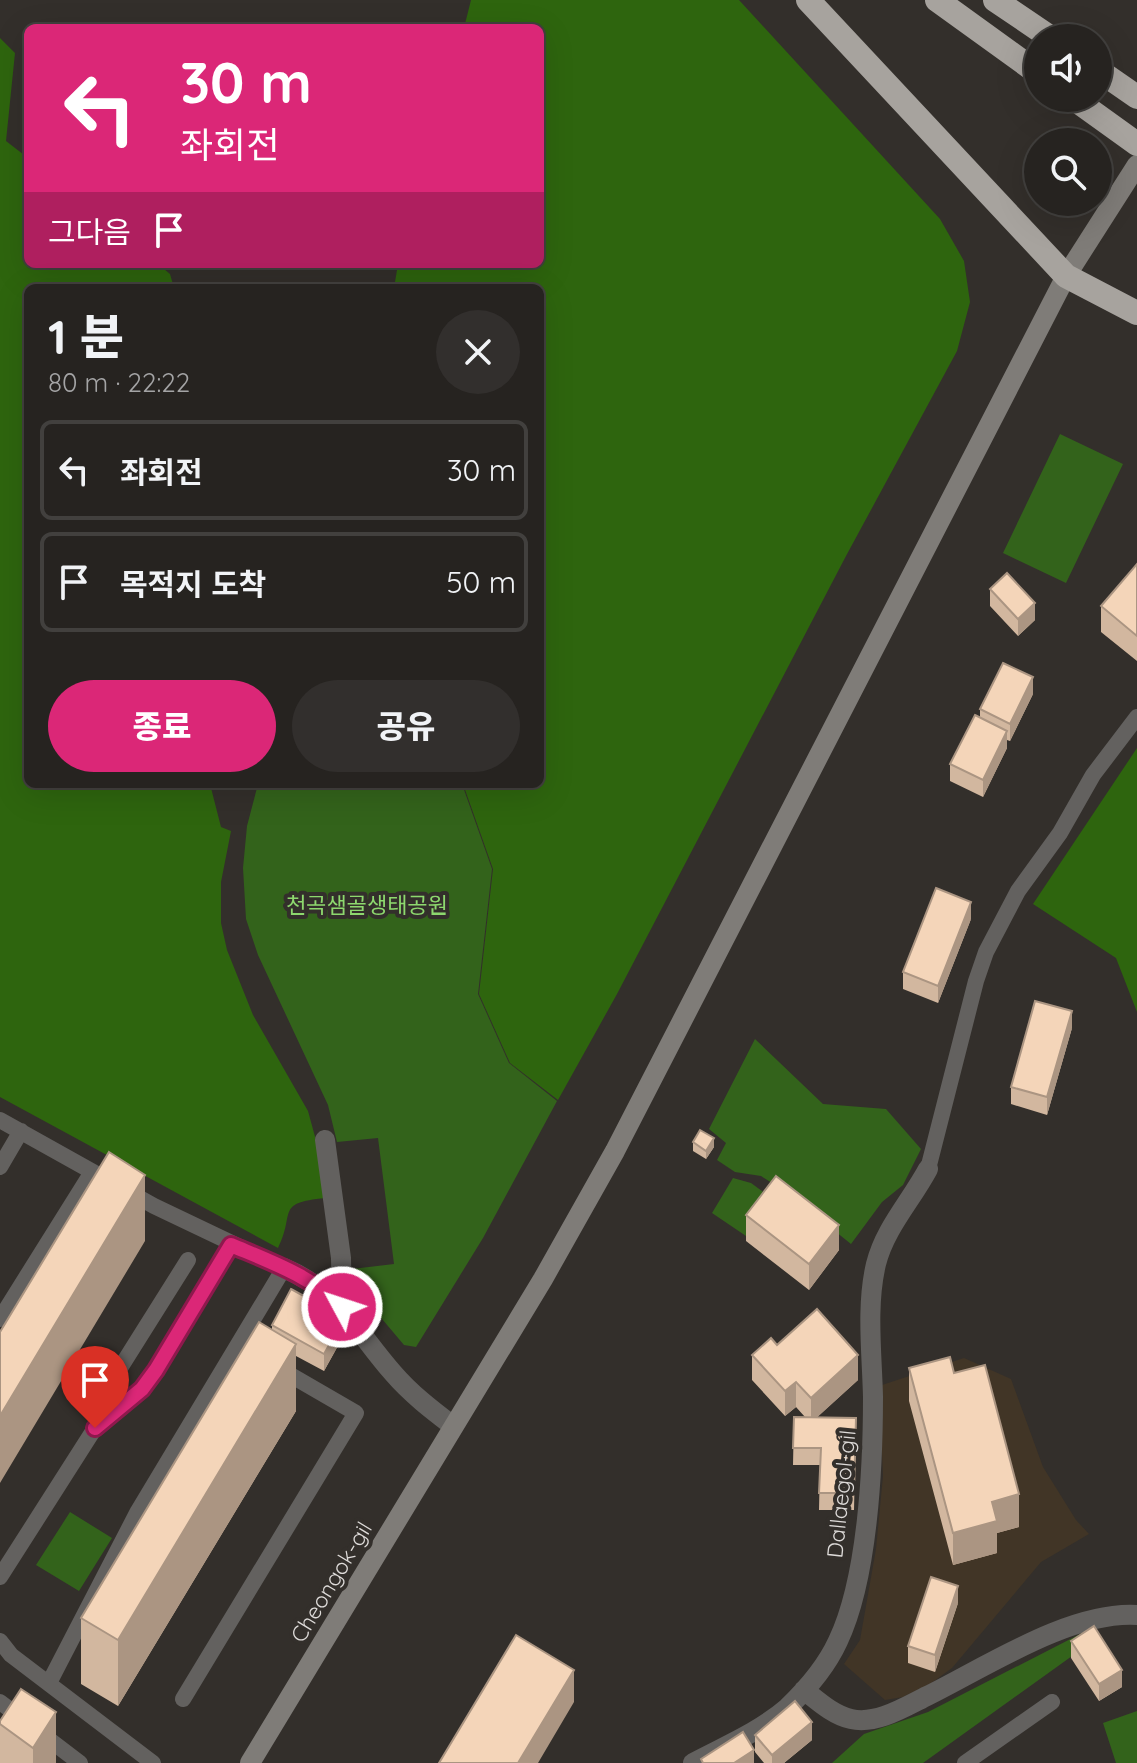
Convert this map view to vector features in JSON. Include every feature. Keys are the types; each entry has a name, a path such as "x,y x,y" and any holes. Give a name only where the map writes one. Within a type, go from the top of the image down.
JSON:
{"highway":[{"path":"808,0 1066,276 1137,313"},
{"path":"937,0 1024,63"},
{"path":"995,0 1030,24"},
{"path":"1112,79 1137,97"},
{"path":"1093,112 1137,144"}],"street":[{"name":"Cheongok-gil","path":"250,1763 543,1279 615,1151 1066,276 1137,165"},
{"path":"325,1140 341,1258 342,1307"},
{"name":"Dallaegol-gil","path":"693,1763 756,1731 787,1708 837,1644 846,1621 863,1542 873,1435 872,1300 875,1266 891,1225 928,1169"},
{"path":"284,1268 314,1283 342,1307 400,1381 453,1426"},
{"path":"804,1690 834,1712 852,1720 872,1719 903,1708 1040,1639 1083,1621 1137,1615"}],"lane":[{"path":"928,1169 986,952 1018,891 1060,833 1093,775 1137,717"},
{"path":"0,1120 231,1245 284,1268 251,1353 138,1511 49,1683"},
{"path":"0,1167 21,1131"},
{"path":"0,1319 92,1172"},
{"path":"95,1428 123,1406 149,1379 177,1338 231,1245"},
{"path":"0,1577 95,1428 117,1373 188,1260"},
{"path":"183,1699 356,1413 251,1353"},
{"path":"0,1641 11,1655 153,1763"},
{"path":"965,1763 1052,1702"},
{"path":"2,1708 80,1763"}],"shaded area":[{"path":"964,1358 1011,1379 1043,1467 1076,1520 1089,1534 1041,1562 952,1668 930,1684 903,1697 885,1700 844,1664 860,1640 876,1549 883,1476 879,1386"}],"green space":[{"path":"471,0 739,0 940,219 964,261 970,302 957,351 558,1100 510,1063 479,994 493,869 464,788 544,788 544,284 395,284 397,268 544,268 544,24 465,24"},
{"path":"0,38 15,53 6,141 24,155 24,268 163,268 170,274 173,284 24,284 24,788 211,788 221,827 231,831 221,882 221,923 227,950 253,1015 308,1111 317,1144 325,1198 292,1207 278,1248 0,1097"},
{"path":"1060,434 1123,464 1066,583 1003,553"},
{"path":"1137,748 1137,1012 1116,958 1033,904"},
{"name":"천곡샘골생태공원","path":"257,788 463,788 492,869 478,994 509,1063 557,1101 483,1238 416,1347 404,1345 355,1287 352,1269 394,1264 378,1138 337,1142 328,1105 258,955 246,919 243,868 247,826"},
{"path":"755,1039 823,1104 886,1109 921,1149 903,1185 882,1202 851,1244 785,1191 761,1176 735,1172 717,1160 726,1143 709,1129"},
{"path":"733,1178 751,1183 774,1200 746,1236 712,1213"},
{"path":"70,1512 112,1538 79,1591 36,1565"},
{"path":"1086,1631 1093,1641 923,1763 832,1763 864,1734 928,1712"},
{"path":"1137,1711 1137,1763 1116,1763 1103,1723"}],"building":[{"path":"1137,564 1137,636 1101,606"},
{"path":"1007,573 1035,603 1018,619 990,589"},
{"path":"1003,663 1033,677 1010,724 980,709"},
{"path":"975,715 1007,731 983,780 950,764"},
{"path":"936,888 971,902 938,986 903,972"},
{"path":"1035,1001 1072,1011 1047,1097 1011,1087"},
{"path":"700,1130 714,1138 706,1151 693,1142"},
{"path":"109,1152 145,1175 0,1416 0,1332"},
{"path":"776,1176 839,1225 809,1264 746,1215"},
{"path":"291,1289 344,1318 324,1354 272,1325"},
{"path":"817,1309 858,1355 811,1398 796,1382 785,1391 752,1355 771,1338 777,1345"},
{"path":"259,1322 296,1344 118,1640 81,1618"},
{"path":"950,1357 954,1373 985,1365 1019,1494 992,1502 997,1521 953,1533 909,1368"},
{"path":"794,1417 856,1418 854,1493 819,1493 821,1448 793,1448"},
{"path":"931,1577 958,1586 935,1655 908,1646"},
{"path":"1094,1626 1122,1670 1099,1684 1071,1641"},
{"path":"516,1635 574,1670 518,1763 439,1763"},
{"path":"21,1689 56,1712 33,1748 0,1724"},
{"path":"795,1701 812,1722 772,1755 755,1735"},
{"path":"743,1732 754,1750 734,1763 703,1763 701,1759"}],"route":[{"path":"95,1428 142,1389 177,1338 231,1245 300,1274 342,1307"}]}
